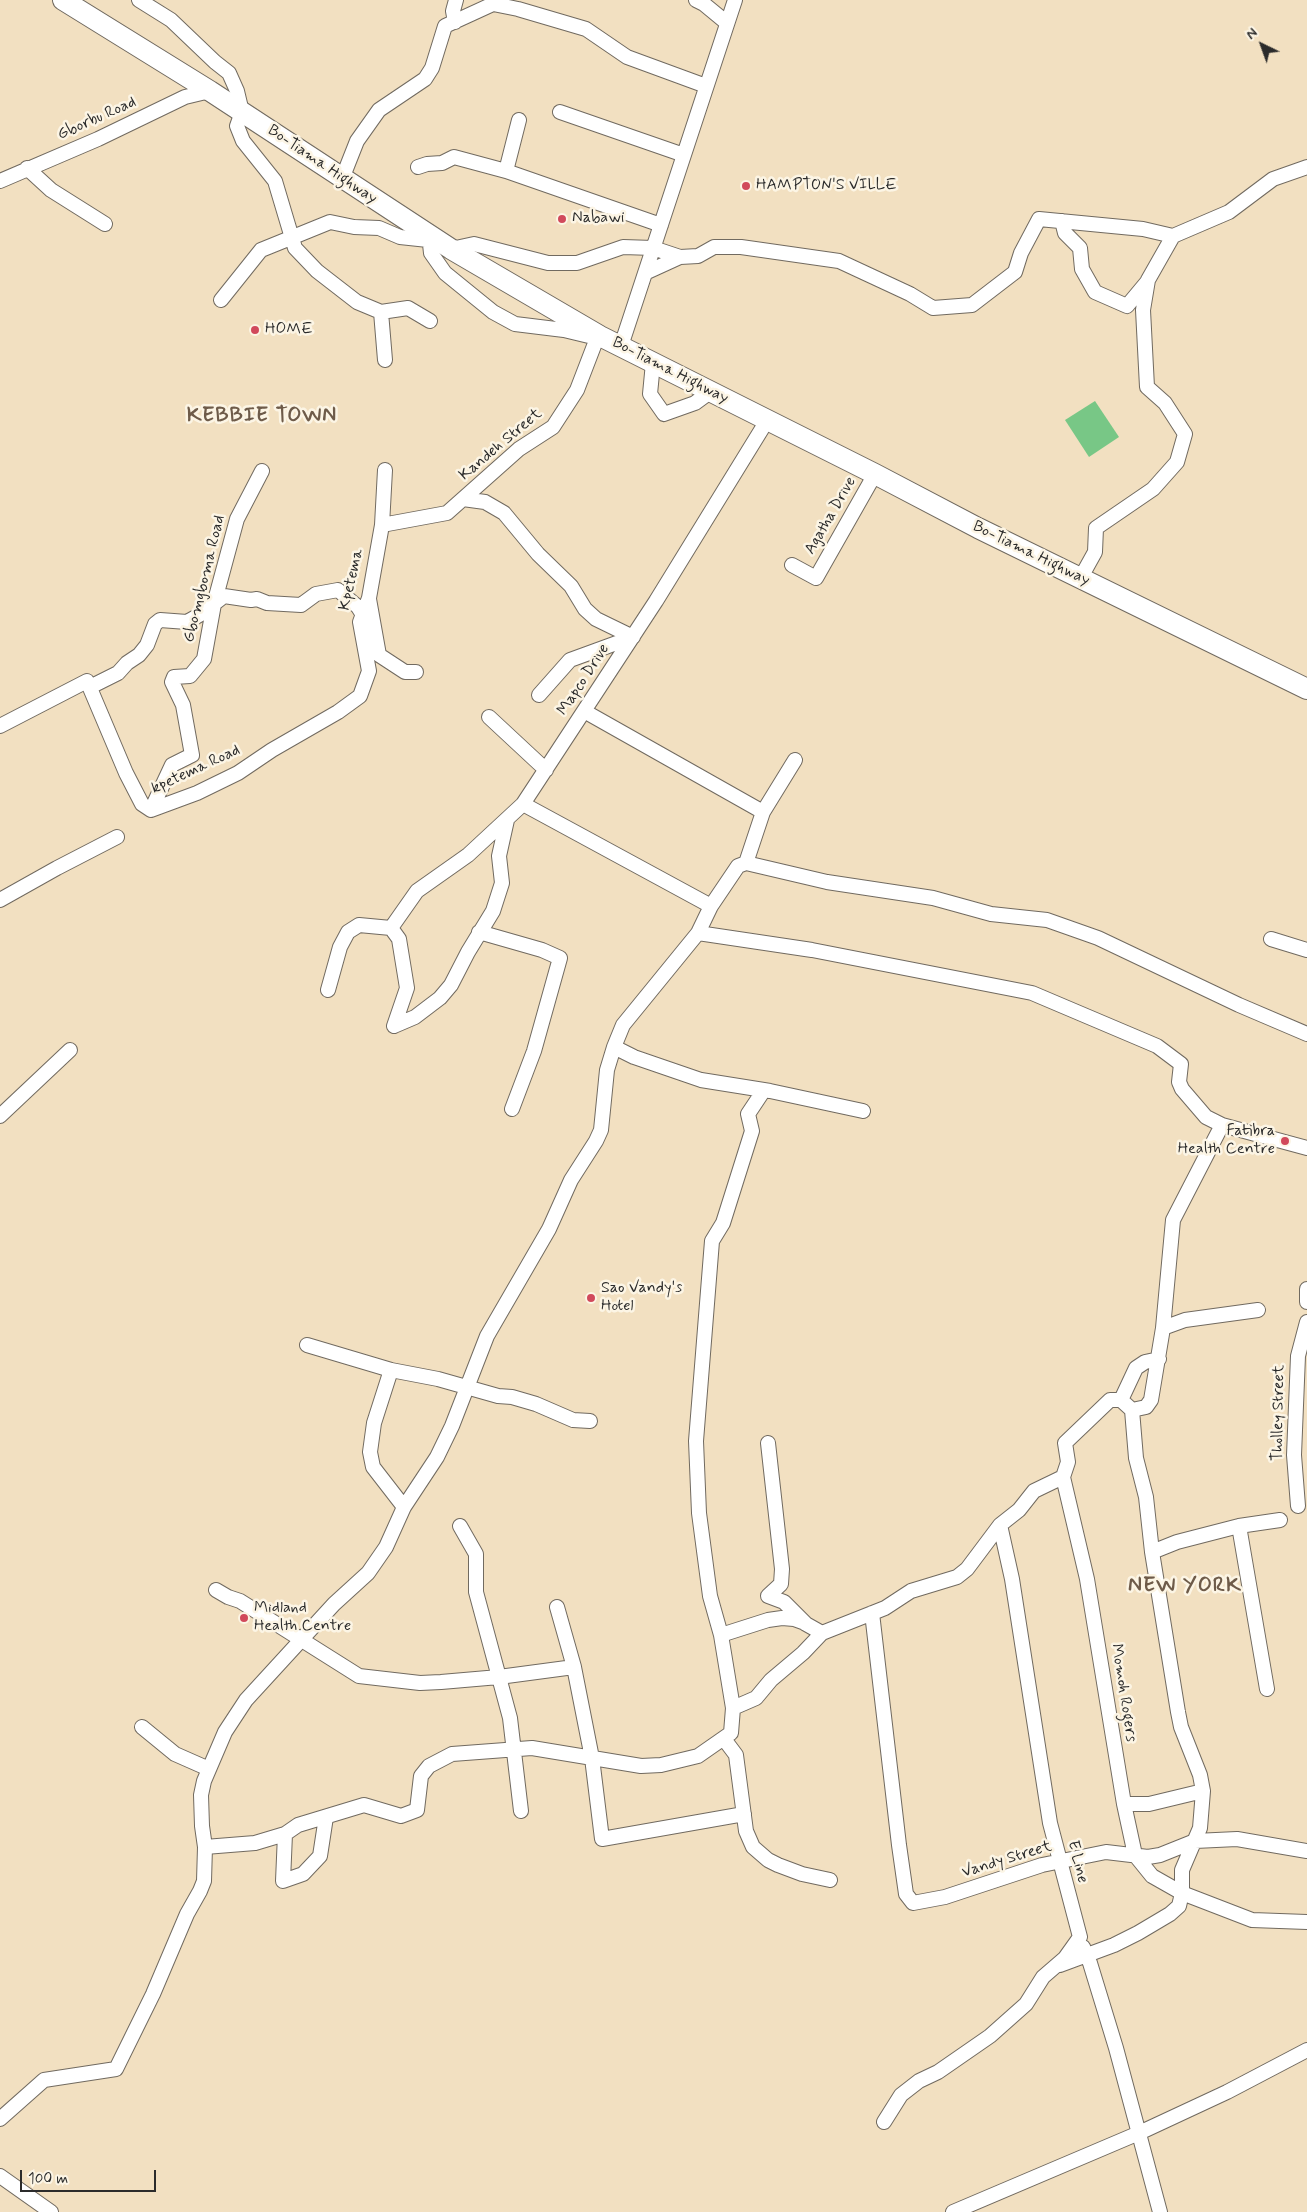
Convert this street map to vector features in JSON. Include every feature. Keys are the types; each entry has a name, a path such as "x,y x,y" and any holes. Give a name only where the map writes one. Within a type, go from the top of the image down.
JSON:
{"highway":[{"name":"Bo-Tiama Highway","path":"63,0 210,91 429,237 599,337 621,346 710,392 768,419 1080,579 1307,689"}],"street":[{"path":"139,0 171,20 229,73 237,91 242,112 237,126 243,141 275,181 295,248 317,271 357,302 381,312 408,308 430,321"},
{"path":"455,22 453,11 456,0"},
{"path":"696,0 704,4 727,23"},
{"path":"621,346 735,0"},
{"path":"342,179 357,141 379,110 425,80 432,68 446,26 493,4 520,5 586,29 627,57 706,86"},
{"name":"Gborbu Road","path":"0,181 27,168 98,140 185,97 210,91"},
{"path":"560,112 684,155"},
{"path":"506,171 519,120"},
{"path":"418,167 442,163 454,156 506,171 661,225"},
{"path":"645,273 680,257 698,256 714,247 741,247 839,261 910,294 933,308 972,305 1015,272 1021,254 1039,219 1143,229 1173,236 1229,212 1273,178 1307,167"},
{"path":"27,168 51,190 105,224"},
{"path":"221,300 261,250 330,222 354,227 379,228 400,237 429,237 431,253 445,273 493,312 515,324 539,329 564,330 599,337"},
{"path":"1062,222 1065,232 1080,248 1082,269 1095,292 1127,306 1148,280 1173,236"},
{"path":"451,249 474,244 548,264 577,263 623,247 654,248 680,257"},
{"path":"1080,579 1095,552 1096,528 1153,490 1177,462 1185,434 1165,403 1147,387 1143,310 1148,280"},
{"path":"381,312 385,360"},
{"name":"Kandeh Street","path":"382,525 447,513 519,449 553,427 577,390 599,337"},
{"path":"653,363 650,394 664,414 695,403 710,392"},
{"name":"Mapco Drive","path":"391,928 417,892 468,855 523,804 633,637 768,419"},
{"name":"Kpetema","path":"360,696 369,671 360,622 369,598 382,525 385,470"},
{"name":"Gbomgboma Road","path":"151,810 172,764 192,755 183,705 172,682 174,677 190,676 204,659 214,604 237,519 262,471"},
{"name":"Agatha Drive","path":"792,565 816,578 876,474"},
{"path":"463,498 485,502 504,513 538,554 571,586 585,609 596,619 633,637"},
{"path":"0,726 87,681 90,687 118,673 127,663 139,655 147,645 155,624 160,620 187,622 202,614 224,596 251,600 256,598 266,603 301,604 316,594 338,590 358,607 363,615"},
{"path":"369,598 379,655 405,672 416,672"},
{"path":"539,695 570,660 633,637"},
{"name":"kpetema Road","path":"90,687 126,773 142,804 151,810 196,793 238,773 272,750 338,712 360,696"},
{"path":"584,711 763,812"},
{"path":"489,717 546,770"},
{"path":"746,863 763,812 795,760"},
{"path":"523,804 710,906"},
{"path":"328,990 340,948 348,932 359,926 391,928 399,939 407,988 394,1026 415,1017 440,998 451,985 493,910 502,883 499,856 507,820"},
{"path":"0,900 56,868 117,837"},
{"path":"0,2119 44,2080 116,2069 153,1994 187,1914 204,1881 205,1847 201,1795 209,1769 234,1716 334,1604 368,1573 386,1547 404,1507 437,1457 452,1426 487,1336 549,1229 570,1180 588,1154 601,1130 607,1070 623,1025 698,933 710,906 738,866 746,863 827,882 933,898 991,914 1047,920 1098,938 1239,1005 1307,1034"},
{"path":"479,932 542,950 560,958 534,1050 512,1109"},
{"path":"698,933 812,950 1032,993 1157,1046 1181,1064 1179,1082 1182,1089 1206,1117 1222,1125 1307,1148"},
{"path":"1272,939 1307,950"},
{"path":"614,1047 634,1057 701,1080 764,1090 863,1110"},
{"path":"0,1116 70,1050"},
{"path":"205,1847 255,1843 285,1834 298,1825 364,1805 401,1816 417,1810 421,1776 429,1766 452,1754 532,1748 554,1750 641,1766 660,1765 698,1756 731,1734 733,1708 722,1635 710,1596 698,1513 696,1450 709,1257 712,1241 723,1223 752,1131 748,1114 764,1090"},
{"path":"1132,1410 1146,1407 1151,1400 1163,1328 1173,1220 1222,1125"},
{"path":"1307,1289 1307,1302"},
{"path":"1163,1328 1185,1320 1258,1310"},
{"name":"Tholley Street","path":"1298,1506 1294,1455 1298,1356 1307,1322"},
{"path":"307,1345 391,1370 438,1379 466,1388 536,1404 573,1420 590,1421"},
{"path":"1121,1400 1136,1368 1145,1362 1159,1359"},
{"path":"391,1370 374,1423 370,1452 373,1466 404,1507"},
{"path":"733,1708 756,1698 771,1680 822,1633 872,1613 911,1591 957,1577 967,1569 1000,1525 1019,1510 1034,1491 1063,1477 1068,1462 1065,1443 1110,1400 1121,1400 1132,1410 1136,1458 1146,1497 1152,1552 1180,1720 1200,1775 1203,1791 1202,1814 1195,1841 1182,1870 1182,1893 1179,1906 1170,1914 1132,1936 1054,1967"},
{"path":"768,1444 782,1569 781,1584 768,1596 784,1602 806,1624"},
{"name":"Momoh Rogers","path":"1063,1477 1087,1579 1124,1804 1135,1855 1152,1876 1182,1893 1252,1920 1307,1922"},
{"path":"1152,1552 1176,1542 1239,1526 1280,1520"},
{"name":"E Line","path":"1000,1525 1014,1588 1050,1823 1058,1861 1140,2132 1160,2212"},
{"path":"460,1526 476,1554 476,1592 510,1718 521,1811"},
{"path":"1239,1526 1267,1689"},
{"path":"216,1590 240,1601 359,1676 420,1682 498,1677 574,1667"},
{"path":"557,1607 574,1667 592,1758 602,1839 744,1814"},
{"name":"Vandy Street","path":"872,1613 906,1894 913,1903 945,1898 1058,1861 1106,1852 1160,1855 1195,1841 1238,1839 1306,1848"},
{"path":"722,1635 782,1618 794,1619 822,1633"},
{"path":"142,1727 175,1754 209,1769"},
{"path":"724,1739 736,1755 748,1838 759,1854 788,1869 830,1880"},
{"path":"1124,1804 1149,1804 1203,1791"},
{"path":"285,1834 283,1881 303,1874 320,1856 326,1817"},
{"path":"884,2122 901,2095 919,2081 938,2072 990,2036 1026,2004 1043,1977 1065,1958 1080,1937"},
{"path":"952,2212 1140,2132 1227,2092 1307,2050"},
{"path":"0,2176 51,2212"}],"green space":[{"path":"1095,401 1119,437 1089,457 1065,420"}],"place":[{"name":"HAMPTON'S VILLE","path":"746,186"},
{"name":"Nabawi","path":"562,219"},
{"name":"HOME","path":"255,330"},
{"name":"Fatibra Health Centre","path":"1285,1141"},
{"name":"Sao Vandy's Hotel","path":"591,1298"},
{"name":"Midland Health Centre","path":"244,1618"}],"district":[{"name":"KEBBIE TOWN","path":"262,417"},
{"name":"NEW YORK","path":"1185,1587"}]}
